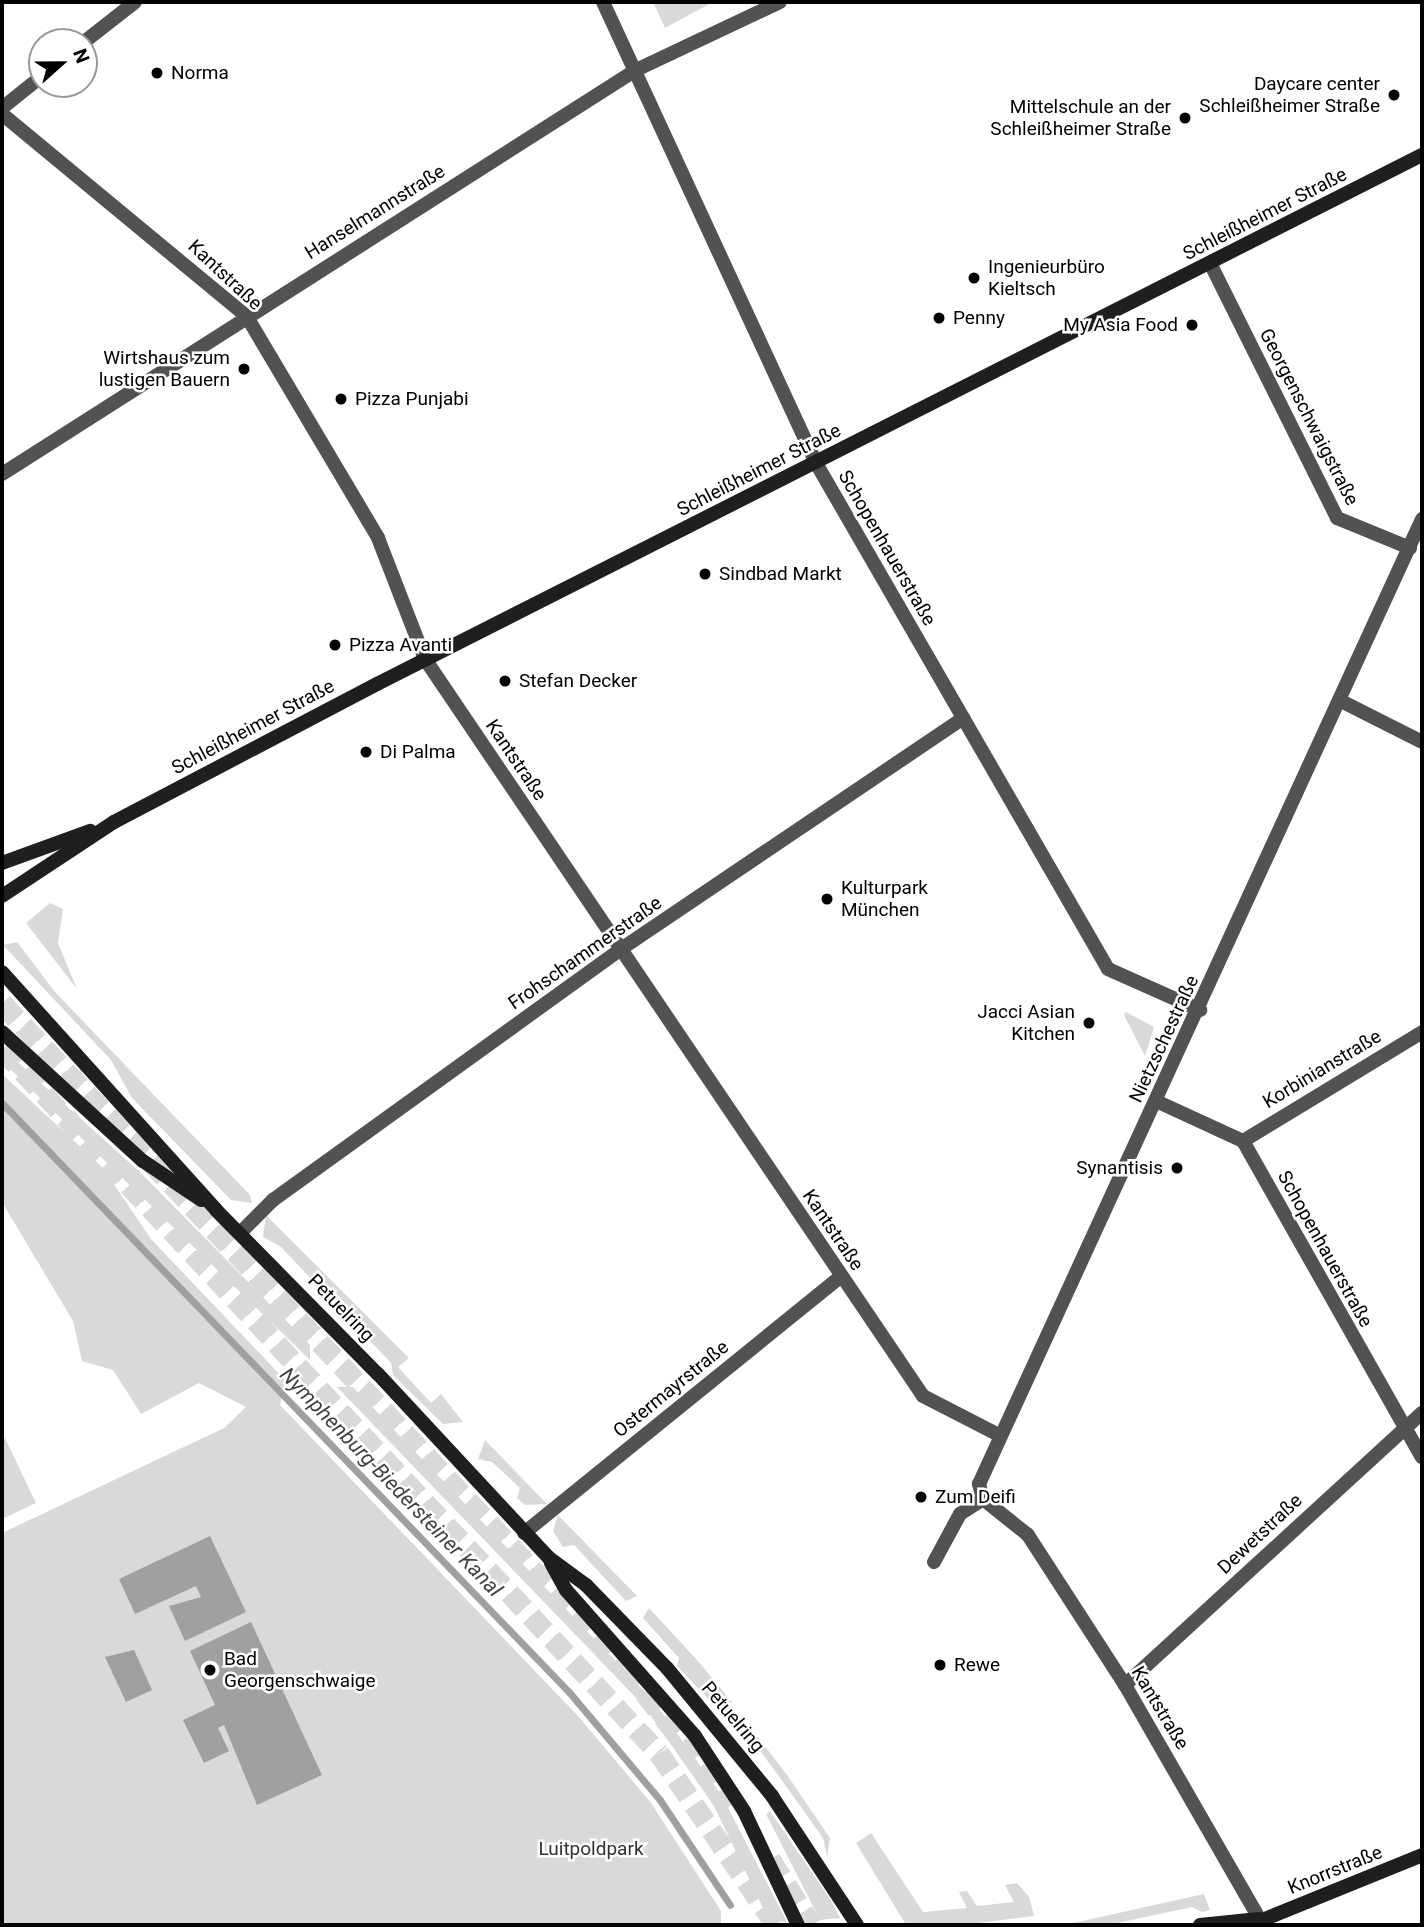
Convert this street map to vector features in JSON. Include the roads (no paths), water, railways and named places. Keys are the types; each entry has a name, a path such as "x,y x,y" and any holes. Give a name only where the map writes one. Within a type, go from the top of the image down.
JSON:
{"main road":[{"name":"Schleißheimer Straße","path":"2,896 114,822 425,659 1422,155"},
{"name":"Schleißheimer Straße","path":"2,863 114,822"},
{"name":"Petuelring","path":"2,972 217,1211 524,1533 549,1558 586,1585 726,1737 857,1925"},
{"name":"Petuelring","path":"2,1032 143,1161 217,1211"},
{"name":"Petuelring","path":"549,1558 566,1590 695,1736 744,1811 798,1925"},
{"name":"Knorrstraße","path":"1200,1925 1258,1923 1422,1855"}],"street":[{"path":"98,31 135,2"},
{"name":"Schopenhauerstraße","path":"603,2 816,463 1108,969 1199,1010"},
{"name":"Hanselmannstraße","path":"2,474 636,70 780,2"},
{"path":"2,108 28,87"},
{"name":"Kantstraße","path":"2,114 247,317 378,538 425,659 841,1276 932,1405 999,1435"},
{"name":"Georgenschwaigstraße","path":"1210,263 1337,518 1410,548"},
{"name":"Nietzschestraße","path":"983,1499 979,1484 999,1435 1199,1010 1422,519"},
{"path":"1341,701 1422,742"},
{"name":"Frohschammerstraße","path":"240,1233 274,1200 621,949 963,718"},
{"name":"Korbinianstraße","path":"1242,1141 1422,1032"},
{"path":"1156,1101 1242,1141"},
{"name":"Schopenhauerstraße","path":"1242,1141 1422,1457"},
{"name":"Ostermayrstraße","path":"524,1533 841,1276"},
{"name":"Dewetstraße","path":"1125,1685 1422,1413"},
{"path":"933,1562 960,1514 983,1499"},
{"name":"Kantstraße","path":"983,1499 1028,1535 1125,1685 1258,1923"}],"waterway":[{"name":"Nymphenburg-Biedersteiner Kanal","path":"2,1103 569,1692 660,1800 730,1905"}],"tunnel":[{"path":"2,1003 625,1668 732,1804"},
{"path":"2,1049 659,1753 776,1925"},
{"path":"770,1859 812,1925"}],"place":[{"name":"Norma","path":"157,73"},
{"name":"Daycare center Schleißheimer Straße","path":"1394,95"},
{"name":"Mittelschule an der Schleißheimer Straße","path":"1185,118"},
{"name":"Ingenieurbüro Kieltsch","path":"974,278"},
{"name":"Penny","path":"939,318"},
{"name":"My Asia Food","path":"1192,325"},
{"name":"Wirtshaus zum lustigen Bauern","path":"244,369"},
{"name":"Pizza Punjabi","path":"341,399"},
{"name":"Sindbad Markt","path":"705,574"},
{"name":"Pizza Avanti","path":"335,645"},
{"name":"Stefan Decker","path":"505,681"},
{"name":"Di Palma","path":"366,752"},
{"name":"Kulturpark München","path":"827,899"},
{"name":"Jacci Asian Kitchen","path":"1089,1023"},
{"name":"Synantisis","path":"1177,1168"},
{"name":"Zum Deifi","path":"921,1497"},
{"name":"Rewe","path":"940,1665"},
{"name":"Bad Georgenschwaige","path":"210,1670"}],"park label":[{"name":"Luitpoldpark","path":"591,1849"}]}
